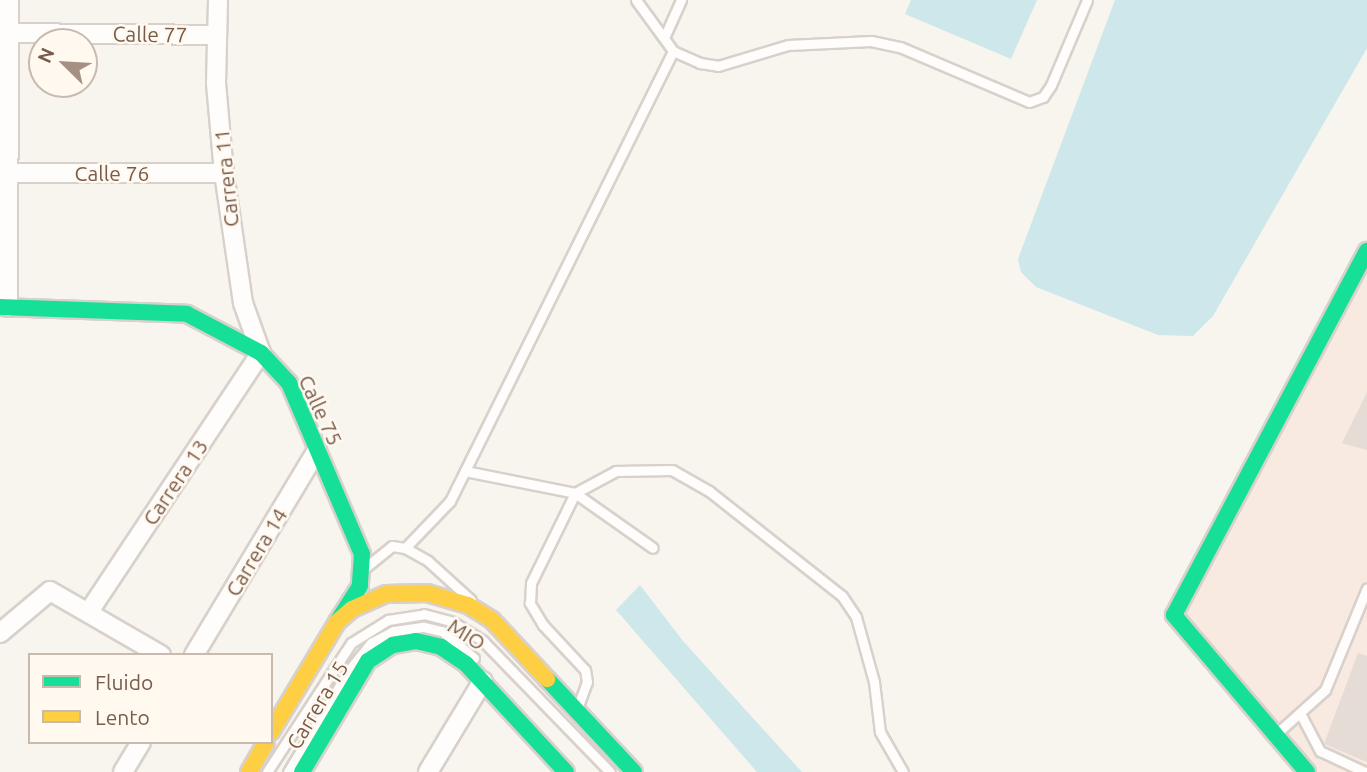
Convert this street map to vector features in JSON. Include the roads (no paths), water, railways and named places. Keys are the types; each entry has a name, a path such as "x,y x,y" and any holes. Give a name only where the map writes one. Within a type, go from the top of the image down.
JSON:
{"street":[{"path":"4,307 5,33 9,0"},
{"name":"Carrera 11","path":"218,0 216,35 224,173 243,303 261,353"},
{"name":"Calle 77","path":"5,33 216,35"},
{"name":"Calle 76","path":"4,173 224,173"},
{"path":"1307,772 1174,615 1367,251"},
{"name":"Calle 75","path":"4,307 187,314 261,353 289,383 355,534 363,571"},
{"name":"Carrera 13","path":"90,611 261,353"},
{"name":"Carrera 14","path":"195,653 317,450"},
{"path":"337,622 360,586 363,571"},
{"path":"0,633 50,591 90,611 158,653"},
{"name":"Carrera 15","path":"273,724 337,622 363,603 398,592 441,595 492,620"},
{"path":"492,620 634,772"},
{"name":"Carrera 15","path":"302,772 368,661 387,648 407,641 441,647 482,681"},
{"path":"428,772 482,681 548,764 566,772"},
{"path":"123,772 140,744"},
{"name":"Carrera 15","path":"249,772 265,744"}],"lane":[{"path":"636,0 673,51 718,66 788,45 871,41 900,47 1029,102 1044,97 1051,85 1087,0"},
{"path":"664,38 681,0"},
{"path":"405,548 450,501 673,51"},
{"path":"576,711 587,682 585,670 543,625 530,603 531,583 575,493 616,471 672,470 709,491 842,596 856,617 874,682 880,732 903,772"},
{"path":"465,471 575,493 653,548"},
{"path":"363,571 380,553 392,546 405,548 428,561 492,620"},
{"path":"1276,734 1301,715 1325,690 1367,588"},
{"name":"MIO","path":"267,772 351,643 388,620 424,614 440,617 483,641 610,772"},
{"name":"MIO","path":"288,772 349,670 371,643 394,631 424,627 459,642 580,772"},
{"path":"1301,715 1320,751 1365,772"}],"water":[{"path":"911,0 1037,0 1011,59 905,14"},
{"path":"1115,0 1367,0 1367,48 1213,316 1193,336 1158,335 1036,287 1021,272 1018,259"},
{"path":"640,585 683,641 802,772 757,772 616,610"}]}
